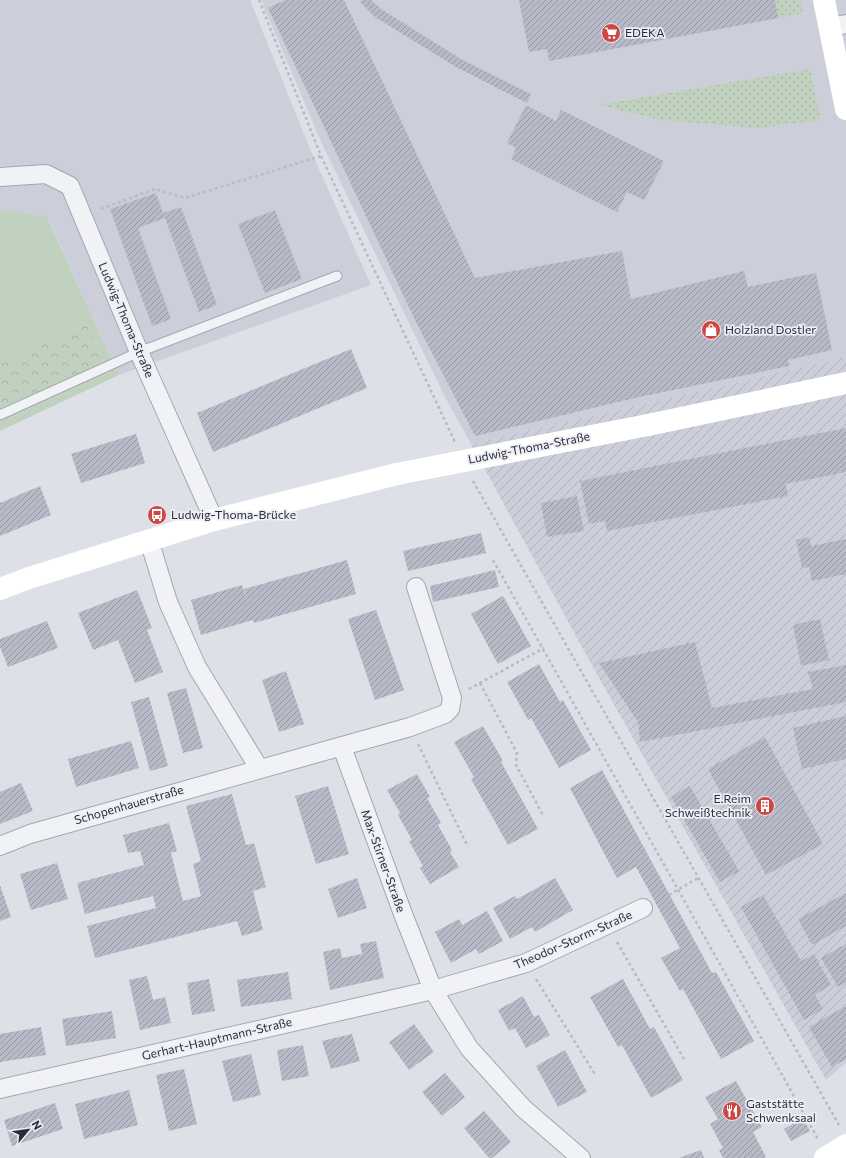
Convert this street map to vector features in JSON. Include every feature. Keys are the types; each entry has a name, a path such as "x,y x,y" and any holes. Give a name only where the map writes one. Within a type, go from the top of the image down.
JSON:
{"street":[{"path":"824,0 837,26 846,109"},
{"name":"Ludwig-Thoma-Straße","path":"0,177 46,174 70,186 139,352 214,520"},
{"name":"Ludwig-Thoma-Straße","path":"0,589 214,520 397,474 648,424 844,382"},
{"path":"149,540 168,602 197,667 259,768"},
{"path":"342,747 410,727 445,714 450,708 452,698 416,587"},
{"name":"Schopenhauerstraße","path":"0,846 30,834 259,768 342,747"},
{"name":"Max-Stirner-Straße","path":"342,747 403,914 433,990 469,1048 523,1108 581,1158"},
{"name":"Theodor-Storm-Straße","path":"433,990 526,963 608,926 643,908"},
{"name":"Gerhart-Hauptmann-Straße","path":"0,1089 433,990"},
{"path":"827,1158 843,1136"}],"lane":[{"path":"0,414 139,352 338,276"}],"path":[{"path":"259,0 321,156 457,446"},
{"path":"82,216 155,189 185,198 321,156"},
{"path":"472,479 843,1136"},
{"path":"493,560 544,648 827,1158"},
{"path":"452,698 544,648"},
{"path":"480,683 517,753 516,765 544,817"},
{"path":"410,727 468,847"},
{"path":"669,894 698,878"},
{"path":"608,926 684,1059"},
{"path":"526,963 596,1076"}],"shaded area":[{"path":"0,0 250,0 310,149 371,285 119,375 48,218 6,210 0,211"},
{"path":"261,0 846,0 846,357 471,444 446,399 322,144"},
{"path":"846,357 846,1063 826,1080 594,669 471,444"}],"green space":[{"path":"775,0 801,0 803,13 778,18"},
{"path":"810,69 821,120 757,128 661,120 599,105"},
{"path":"6,210 47,217 119,375 0,431 0,422 109,373 87,324 0,364 0,211"},
{"path":"87,324 109,373 0,422 0,364"}],"building":[{"path":"285,0 344,0 475,278 622,251 631,299 744,271 748,287 816,273 832,350 788,360 789,366 639,397 475,436 415,320 268,8"},
{"path":"362,0 371,0 381,9 461,59 531,94 527,103 456,67 375,17 360,2"},
{"name":"EDEKA","path":"519,0 775,0 778,18 549,61 547,49 529,52"},
{"path":"526,105 556,121 561,110 664,161 644,200 627,192 617,212 511,159 516,148 507,143"},
{"path":"156,193 163,213 181,207 217,305 199,312 165,218 138,228 171,319 152,326 110,209"},
{"path":"275,210 302,279 265,293 238,224"},
{"path":"351,349 367,388 213,452 197,413"},
{"path":"846,428 846,472 786,484 788,496 607,531 605,521 589,524 580,481"},
{"path":"136,434 145,463 81,483 71,454"},
{"path":"40,486 51,515 0,536 0,503"},
{"path":"577,496 584,531 547,537 541,503"},
{"path":"481,533 486,553 408,571 403,551"},
{"path":"810,537 811,546 846,539 846,574 812,581 809,567 802,568 796,540"},
{"path":"347,560 356,594 254,623 253,620 201,635 191,600 242,585 247,601 244,589"},
{"path":"495,570 499,587 433,602 430,586"},
{"path":"137,590 152,628 147,630 163,672 135,683 118,640 93,650 78,613"},
{"path":"503,596 531,646 498,664 471,614"},
{"path":"376,610 404,690 375,700 348,619"},
{"path":"820,619 829,660 801,666 793,625"},
{"path":"47,621 58,648 8,667 0,647 0,639"},
{"path":"695,642 712,708 813,689 808,672 846,665 846,702 640,742 638,722 599,663"},
{"path":"539,664 560,702 563,700 591,750 559,768 531,718 528,720 507,682"},
{"path":"286,671 304,724 279,732 262,680"},
{"path":"186,688 203,748 183,753 167,693"},
{"path":"149,697 168,766 150,771 131,702"},
{"path":"846,716 846,759 802,769 793,728"},
{"path":"483,726 538,829 508,845 471,779 474,777 454,742"},
{"name":"E.Reim Schweißtechnik","path":"765,737 823,844 766,875 708,769"},
{"path":"131,741 139,768 76,787 68,759"},
{"path":"602,770 712,973 716,972 754,1041 721,1059 683,989 680,991 661,958 680,948 636,867 617,878 570,788"},
{"path":"417,774 430,797 427,798 441,823 438,825 452,850 450,852 459,867 430,884 420,868 423,866 409,841 412,840 398,815 400,813 387,790"},
{"path":"21,783 33,811 0,824 0,792"},
{"path":"328,786 349,854 316,864 295,796"},
{"path":"690,786 739,871 720,882 671,797"},
{"path":"232,794 246,845 254,843 266,887 253,891 263,930 242,936 237,921 95,958 87,926 156,908 153,896 85,914 77,883 144,865 140,851 128,853 123,835 169,823 177,851 171,853 183,901 201,896 193,864 201,861 186,806"},
{"path":"57,863 68,899 31,910 20,874"},
{"path":"357,878 367,908 338,918 328,889"},
{"path":"555,878 573,910 535,932 532,927 510,939 493,908 515,896 517,899"},
{"path":"0,885 11,917 0,921"},
{"path":"846,893 846,926 812,945 798,919"},
{"path":"763,895 801,961 814,954 831,985 815,995 823,1009 804,1020 741,907"},
{"path":"487,911 503,941 479,954 476,949 451,963 435,932 459,919 462,925"},
{"path":"376,941 384,978 330,990 323,952 340,948 342,958 362,954 360,944"},
{"path":"846,944 846,983 838,987 821,958"},
{"path":"288,972 292,999 241,1007 237,980"},
{"path":"147,976 153,1000 165,997 171,1023 140,1030 129,980"},
{"path":"209,979 215,1011 192,1015 187,983"},
{"path":"623,979 650,1029 654,1027 683,1080 651,1098 622,1045 618,1047 590,997"},
{"path":"523,996 534,1017 539,1015 550,1035 526,1048 515,1028 509,1031 498,1010"},
{"path":"846,1006 846,1059 832,1067 809,1027"},
{"path":"112,1011 116,1038 66,1046 62,1019"},
{"path":"414,1024 434,1052 409,1070 389,1042"},
{"path":"41,1027 46,1055 0,1062 0,1034"},
{"path":"352,1034 360,1061 331,1069 322,1041"},
{"path":"303,1045 309,1076 282,1081 277,1050"},
{"path":"565,1050 587,1092 558,1107 536,1066"},
{"path":"251,1054 261,1095 233,1102 222,1061"},
{"path":"184,1069 197,1124 169,1131 156,1075"},
{"path":"445,1073 465,1097 442,1116 422,1092"},
{"path":"736,1081 762,1127 753,1132 766,1157 764,1158 723,1158 719,1150 723,1148 710,1124 718,1119 705,1097"},
{"path":"129,1090 138,1125 84,1139 75,1104"},
{"path":"55,1103 63,1129 12,1146 4,1120"},
{"path":"484,1111 511,1142 492,1158 489,1158 464,1128"},
{"path":"803,1118 810,1131 791,1141 784,1129"},
{"path":"701,1150 704,1158 679,1158"}],"place":[{"name":"EDEKA","path":"611,33"},
{"name":"Holzland Dostler","path":"711,330"},
{"name":"Ludwig-Thoma-Brücke","path":"157,515"},
{"name":"E.Reim Schweißtechnik","path":"765,806"},
{"name":"Gaststätte Schwenksaal","path":"732,1111"}]}
